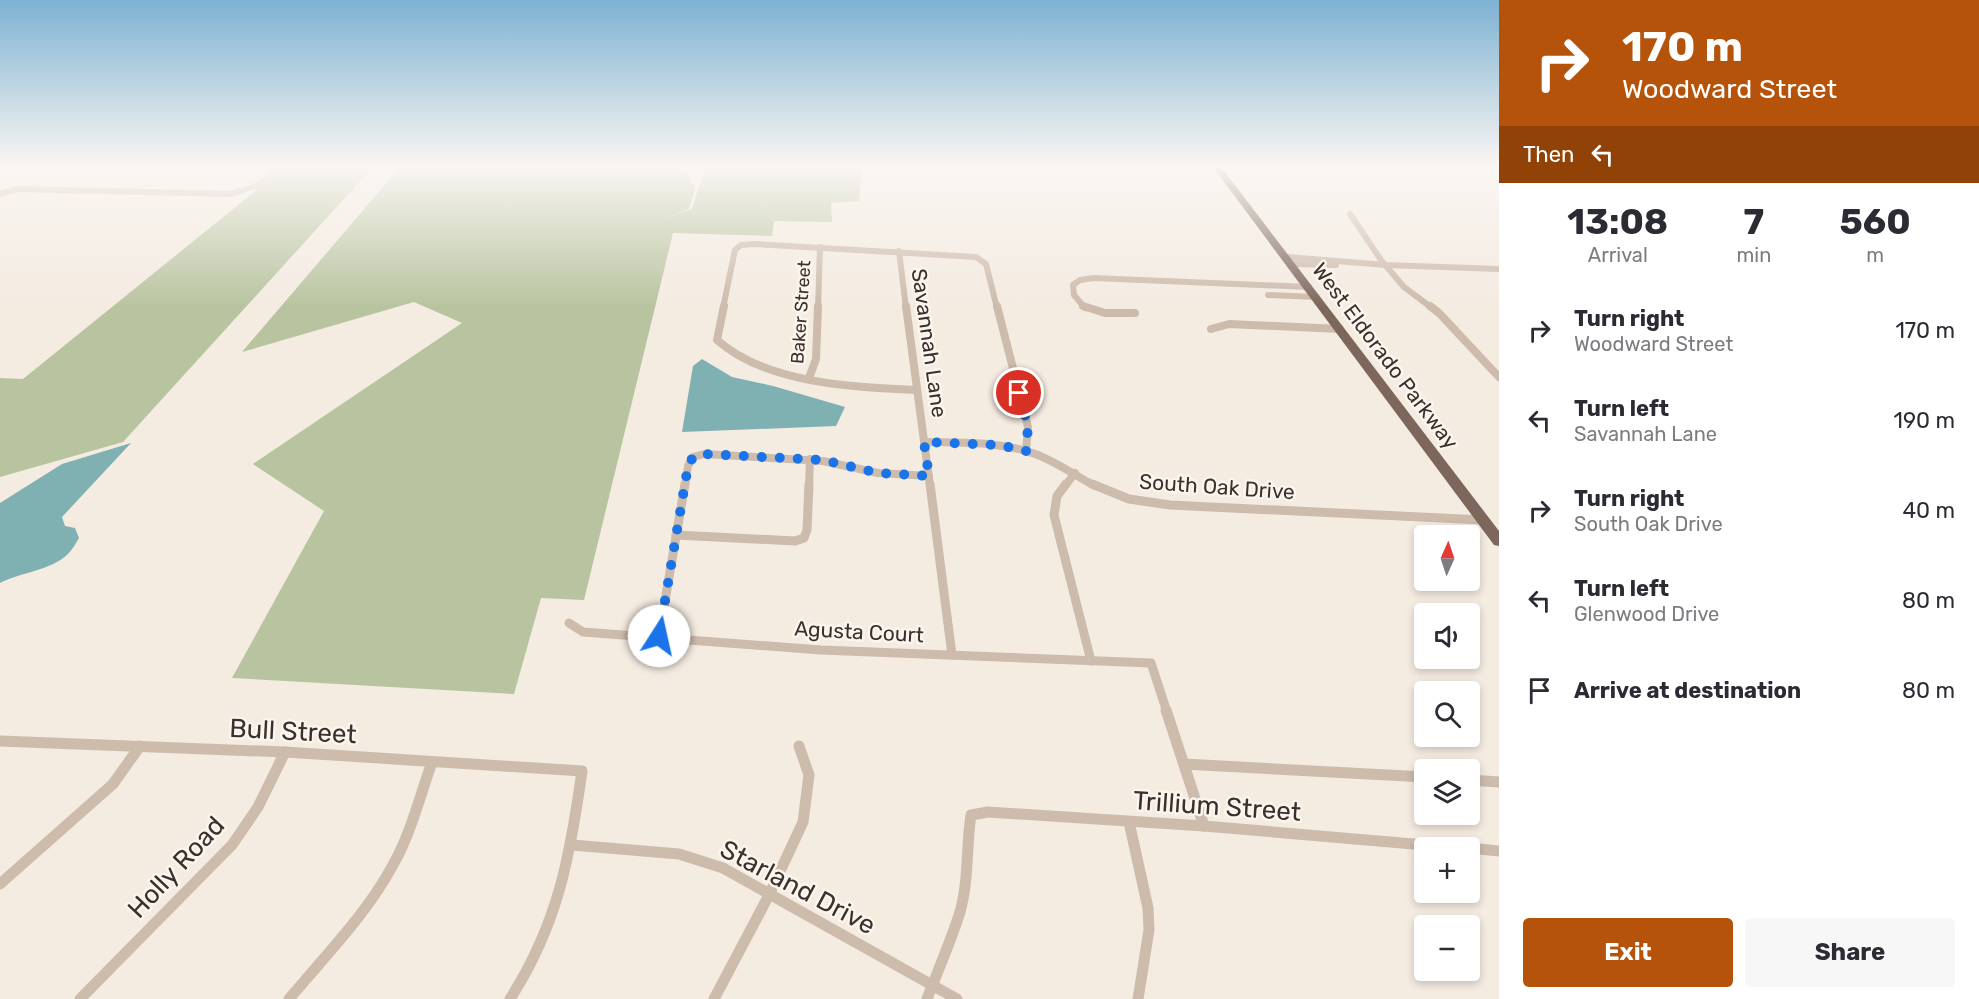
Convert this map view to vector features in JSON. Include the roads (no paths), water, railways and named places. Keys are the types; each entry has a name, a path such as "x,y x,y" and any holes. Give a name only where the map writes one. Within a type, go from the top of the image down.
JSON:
{"main road":[{"name":"West Eldorado Parkway","path":"1254,214 1499,540"}],"street":[{"path":"1350,214 1404,287 1439,313 1499,377"},
{"path":"916,390 855,387 809,378 749,361 723,347 717,339 735,250 741,245 820,247 976,257 982,260 986,264 1028,427 1026,451"},
{"name":"Baker Street","path":"809,378 816,359 820,247"},
{"name":"Savannah Lane","path":"899,251 952,655"},
{"path":"1290,260 1499,269"},
{"path":"1135,313 1108,314 1087,309 1077,299 1072,290 1073,285 1080,280 1094,278 1313,292"},
{"path":"1268,295 1313,292"},
{"path":"1211,329 1229,324 1341,328"},
{"name":"South Oak Drive","path":"924,442 999,445 1026,451 1075,473 1117,496 1160,504 1483,520"},
{"path":"659,636 688,466 693,457 704,454 810,459 878,473 929,476"},
{"path":"676,535 795,541 804,538 807,530 810,459"},
{"path":"1075,473 1057,496 1054,515 1091,661"},
{"name":"Agusta Court","path":"569,623 584,632 821,650 1151,663 1184,764"},
{"name":"Bull Street","path":"1,740 285,752 582,771 572,844"},
{"path":"0,884 113,784 140,746"},
{"path":"714,999 769,895 803,822 809,775 799,746"},
{"name":"Holly Road","path":"80,999 232,846 258,807 285,752"},
{"path":"289,999 368,904 393,865 411,823 432,762"},
{"path":"1204,826 1184,764 1414,776"},
{"path":"1480,781 1499,782"},
{"name":"Trillium Street","path":"933,985 960,911 969,862 968,835 971,815 988,812 1204,826 1414,844"},
{"path":"1129,822 1148,908 1149,930 1138,999"},
{"path":"510,999 539,951 554,918 572,844"},
{"name":"Starland Drive","path":"572,844 679,854 723,868 957,999"},
{"path":"1480,849 1499,851"},
{"path":"927,999 933,985"}],"water":[{"path":"702,359 732,377 773,386 845,407 836,426 682,432 693,366"},
{"path":"131,443 62,517 65,526 75,528 79,538 68,554 44,568 0,583 0,503 62,464"}]}
